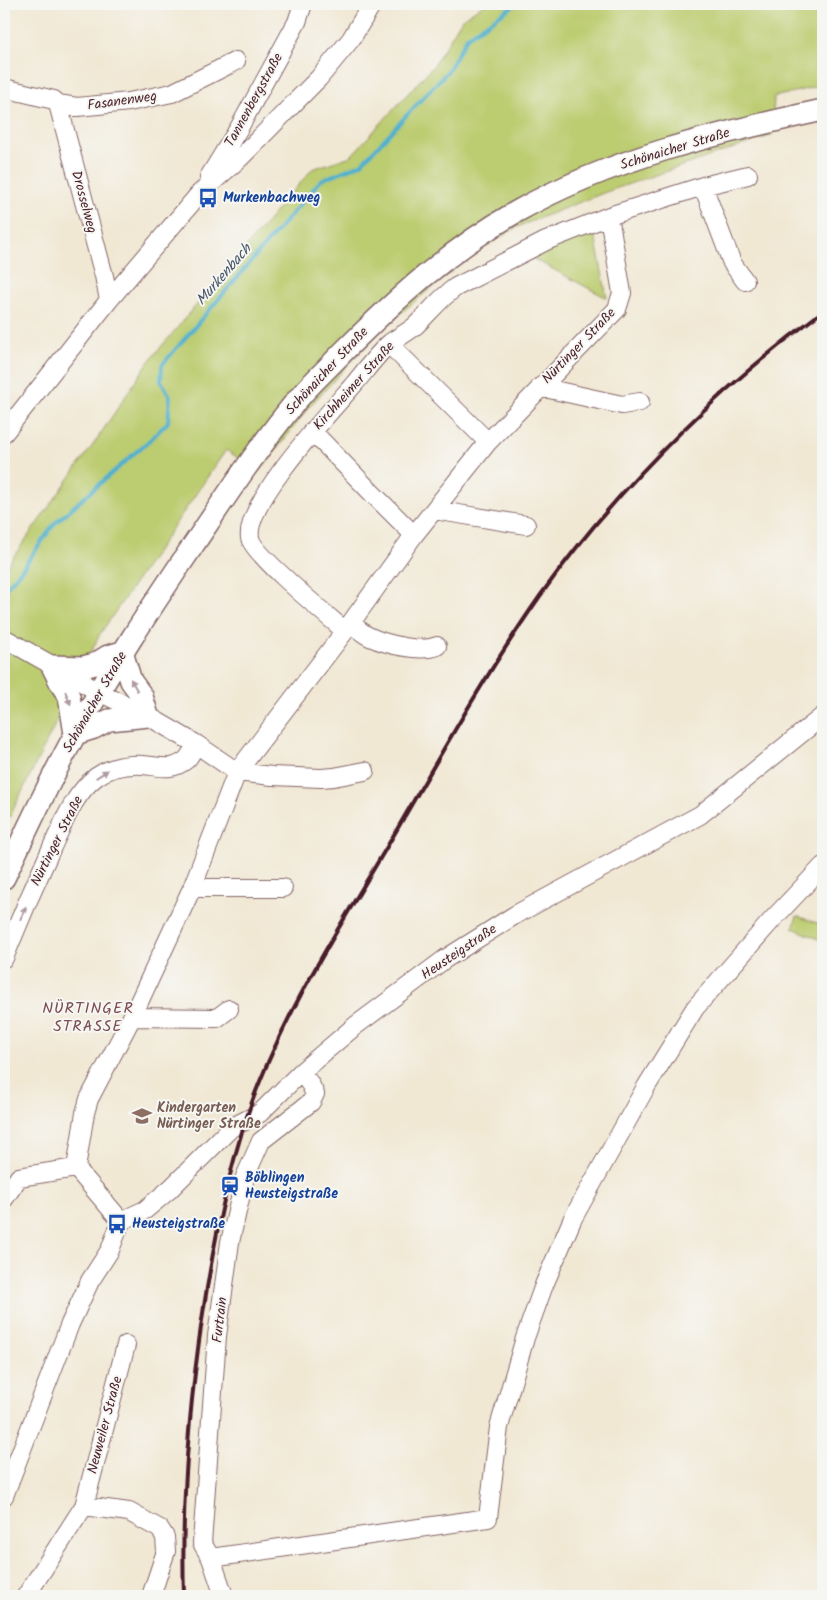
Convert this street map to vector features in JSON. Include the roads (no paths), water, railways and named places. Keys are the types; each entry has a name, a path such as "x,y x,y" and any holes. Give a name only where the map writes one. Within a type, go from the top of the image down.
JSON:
{"main road":[{"name":"Schönaicher Straße","path":"4,878 75,734 122,652 248,463 299,398 374,320 427,273 474,237 511,215 582,180 652,153 725,132 823,110"},
{"path":"122,652 131,682 142,696 148,716 109,720 94,728 75,734 69,696 52,666 83,667 95,664 108,656 122,652"}],"street":[{"name":"Tannenbergstraße","path":"200,193 240,128 296,22 303,4"},
{"path":"4,434 109,300 200,193 240,158 319,78 351,38 372,4"},
{"name":"Fasanenweg","path":"4,88 54,100 58,104 77,107 129,102 172,94 236,61"},
{"name":"Drosselweg","path":"58,104 109,300"},
{"name":"Kirchheimer Straße","path":"348,627 265,559 253,545 250,537 252,524 266,493 312,431 389,344 415,326 445,294 456,287 546,241 609,216 703,186 748,175"},
{"path":"703,186 732,263 745,280"},
{"name":"Nürtinger Straße","path":"76,1168 89,1099 132,1017 192,888 237,772 348,627 414,535 488,442 617,309 622,293 609,216"},
{"path":"389,344 488,442"},
{"name":"Nürtinger Straße","path":"540,387 622,405 640,402"},
{"path":"312,431 414,535"},
{"path":"434,510 526,525"},
{"path":"348,627 388,643 417,649 436,646"},
{"path":"4,638 99,692 148,716 196,744 237,772 272,776 322,778 365,771"},
{"name":"Heusteigstraße","path":"121,1222 145,1210 170,1189 222,1136 240,1122 260,1113 301,1072 354,1026 446,959 516,914 700,816 823,716"},
{"name":"Nürtinger Straße","path":"4,958 65,820 75,800 87,784 110,769 122,765 142,764 170,768 187,760 196,744"},
{"path":"212,1558 488,1518 499,1427 525,1338 544,1285 573,1218 646,1087 695,1008 771,921 823,866"},
{"path":"192,888 283,888"},
{"path":"132,1017 217,1018 229,1009"},
{"name":"Furtrain","path":"224,1596 212,1558 202,1543 217,1336 230,1242 245,1177 262,1141 311,1102 314,1094 310,1084 301,1072"},
{"path":"4,1199 19,1177 76,1168 121,1222 110,1250 90,1281 70,1324 4,1496"},
{"name":"Neuweiler Straße","path":"26,1596 84,1506 126,1345"},
{"path":"84,1506 129,1512 160,1529 165,1537 166,1551 151,1596"}],"waterway":[{"name":"Murkenbach","path":"4,590 22,569 55,523 168,422 170,396 161,381 162,365 321,180 361,164 448,71 467,37 516,4"}],"railway":[{"path":"184,1596 183,1561 187,1454 198,1348 211,1263 226,1189 239,1140 260,1080 292,1011 329,944 480,688 519,626 570,556 636,479 707,408 783,342 823,311"}],"place":[{"name":"Murkenbachweg","path":"208,198"},
{"name":"Kindergarten Nürtinger Straße","path":"142,1116"},
{"name":"Böblingen Heusteigstraße","path":"230,1186"},
{"name":"Heusteigstraße","path":"117,1224"}],"district":[{"name":"NÜRTINGER STRASSE","path":"88,1017"}]}
